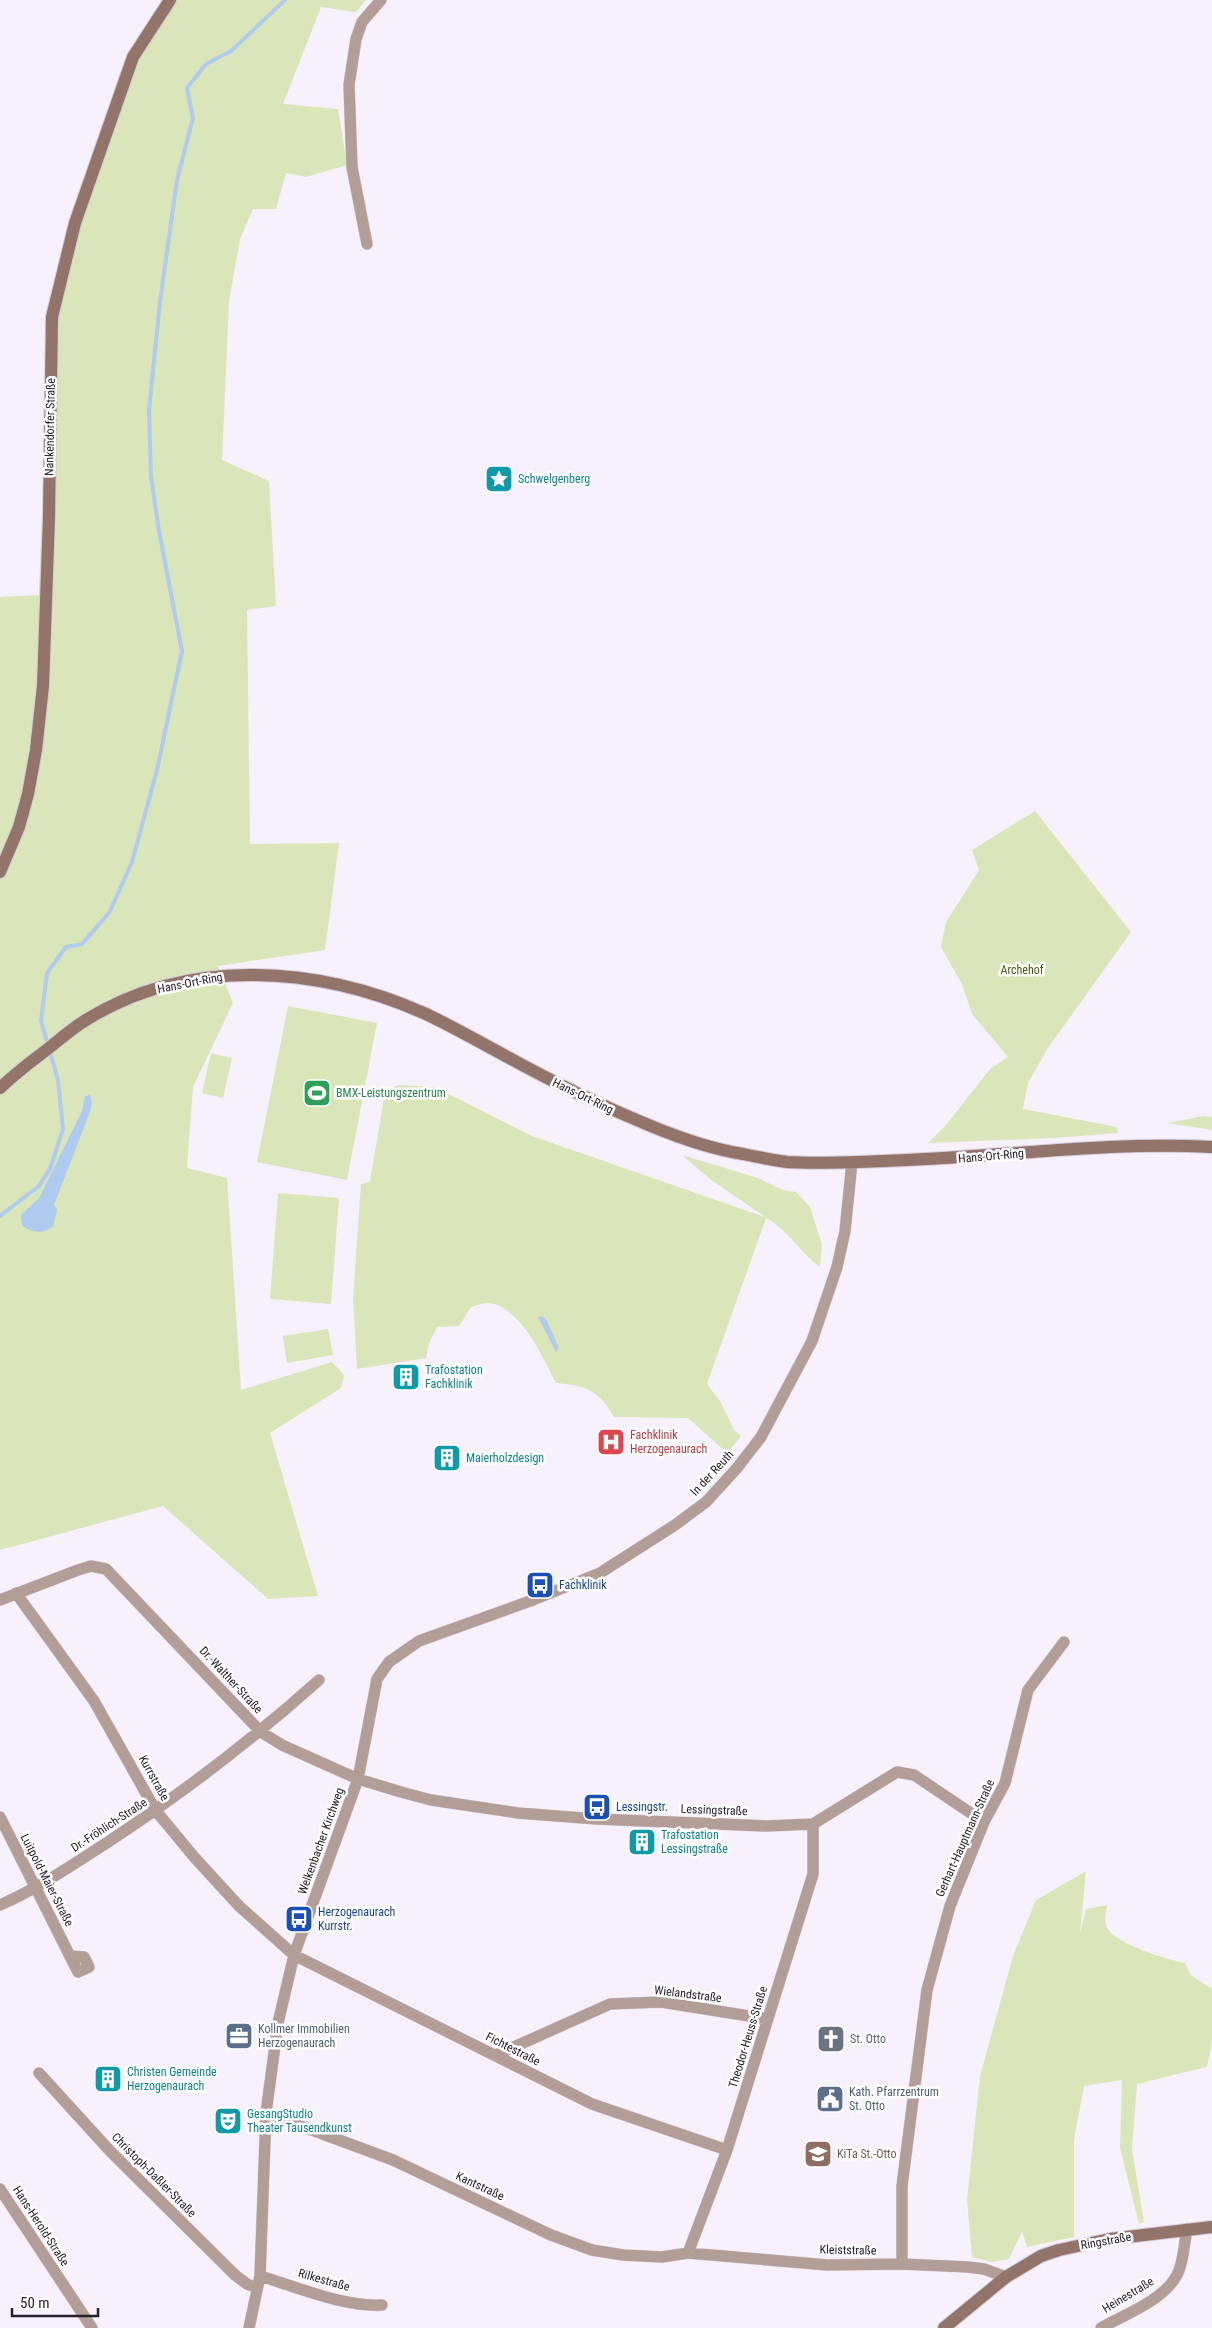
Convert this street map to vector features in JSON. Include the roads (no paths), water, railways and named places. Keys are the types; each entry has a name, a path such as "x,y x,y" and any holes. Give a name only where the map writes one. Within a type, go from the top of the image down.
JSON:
{"main road":[{"name":"Nankendorfer Straße","path":"0,872 19,827 28,794 36,750 43,686 49,517 52,317 75,224 133,57 170,0"},
{"name":"Hans-Ort-Ring","path":"0,1088 11,1077 83,1022 127,1000 166,986 204,978 246,974 298,977 377,994 427,1015 610,1109 672,1134 728,1152 787,1162 852,1162 951,1159 1127,1146 1212,1147"},
{"name":"Ringstraße","path":"944,2328 1006,2277 1041,2256 1059,2250 1110,2239 1212,2226"}],"street":[{"path":"367,244 352,167 349,85 356,39 362,22 381,0"},
{"name":"In der Reuth","path":"389,1662 420,1641 533,1600 600,1573 675,1525 706,1502 738,1468 761,1437 812,1341 837,1268 845,1231 852,1162"},
{"name":"Dr.-Walther-Straße","path":"16,1593 91,1566 106,1569 261,1732 282,1744 358,1779"},
{"path":"0,1600 16,1593"},
{"name":"Kurrstraße","path":"16,1593 94,1701 156,1811 195,1858 239,1906 294,1955"},
{"name":"Gerhart-Hauptmann-Straße","path":"902,2264 902,2186 927,1990 950,1906 984,1822 1005,1782 1028,1690 1064,1642"},
{"name":"Welkenbacher Kirchweg","path":"249,2328 260,2276 266,2113 278,2023 294,1955 358,1779 378,1679 389,1662"},
{"name":"Dr.-Fröhlich-Straße","path":"0,1906 36,1889 156,1811 261,1732 319,1680"},
{"path":"812,1824 897,1772 914,1775 984,1822"},
{"name":"Lessingstraße","path":"358,1779 430,1800 518,1813 675,1823 812,1824"},
{"name":"Luitpold-Maier-Straße","path":"0,1817 70,1956"},
{"name":"Theodor-Heuss-Straße","path":"688,2253 727,2150 813,1874 812,1824"},
{"name":"Fichtestraße","path":"294,1955 592,2104 727,2150"},
{"name":"Wielandstraße","path":"496,2055 610,2004 661,2002 768,2019"},
{"name":"Christoph-Daßler-Straße","path":"39,2073 117,2158 236,2275 247,2284 257,2288"},
{"name":"Kantstraße","path":"266,2113 393,2160 551,2236 592,2250 624,2255 662,2257 688,2253"},
{"name":"Hans-Herold-Straße","path":"0,2189 92,2328"},
{"name":"Heinestraße","path":"1100,2328 1159,2295 1172,2283 1181,2264 1187,2229"},
{"name":"Kleiststraße","path":"688,2253 827,2265 902,2264 984,2269 1006,2277"},
{"name":"Rilkestraße","path":"260,2276 348,2302 369,2306 382,2305"}],"water":[{"path":"90,1095 92,1103 90,1112 54,1205 57,1210 53,1227 41,1232 22,1226 21,1215 39,1198 82,1111 85,1096"},
{"path":"542,1316 547,1321 559,1348 556,1352 538,1317"}],"waterway":[{"path":"0,1216 39,1186 50,1169 63,1129 58,1080 41,1021 47,973 66,947 82,944 109,913 132,862 157,770 182,651 159,531 151,476 149,410 160,302 177,180 193,118 187,88 206,64 231,51 285,0"}],"place":[{"name":"Schwelgenberg","path":"499,479"},
{"name":"BMX-Leistungszentrum","path":"317,1093"},
{"name":"Trafostation Fachklinik","path":"406,1377"},
{"name":"Fachklinik Herzogenaurach","path":"611,1442"},
{"name":"Maierholzdesign","path":"447,1458"},
{"name":"Fachklinik","path":"540,1585"},
{"name":"Lessingstr.","path":"597,1807"},
{"name":"Trafostation Lessingstraße","path":"642,1842"},
{"name":"Herzogenaurach Kurrstr.","path":"299,1919"},
{"name":"Kollmer Immobilien Herzogenaurach","path":"239,2036"},
{"name":"St. Otto","path":"831,2039"},
{"name":"Christen Gemeinde Herzogenaurach","path":"108,2079"},
{"name":"Kath. Pfarrzentrum St. Otto","path":"830,2099"},
{"name":"GesangStudio Theater Tausendkunst","path":"228,2121"},
{"name":"KiTa St.-Otto","path":"818,2154"}],"park label":[{"name":"Archehof","path":"1022,970"}]}
